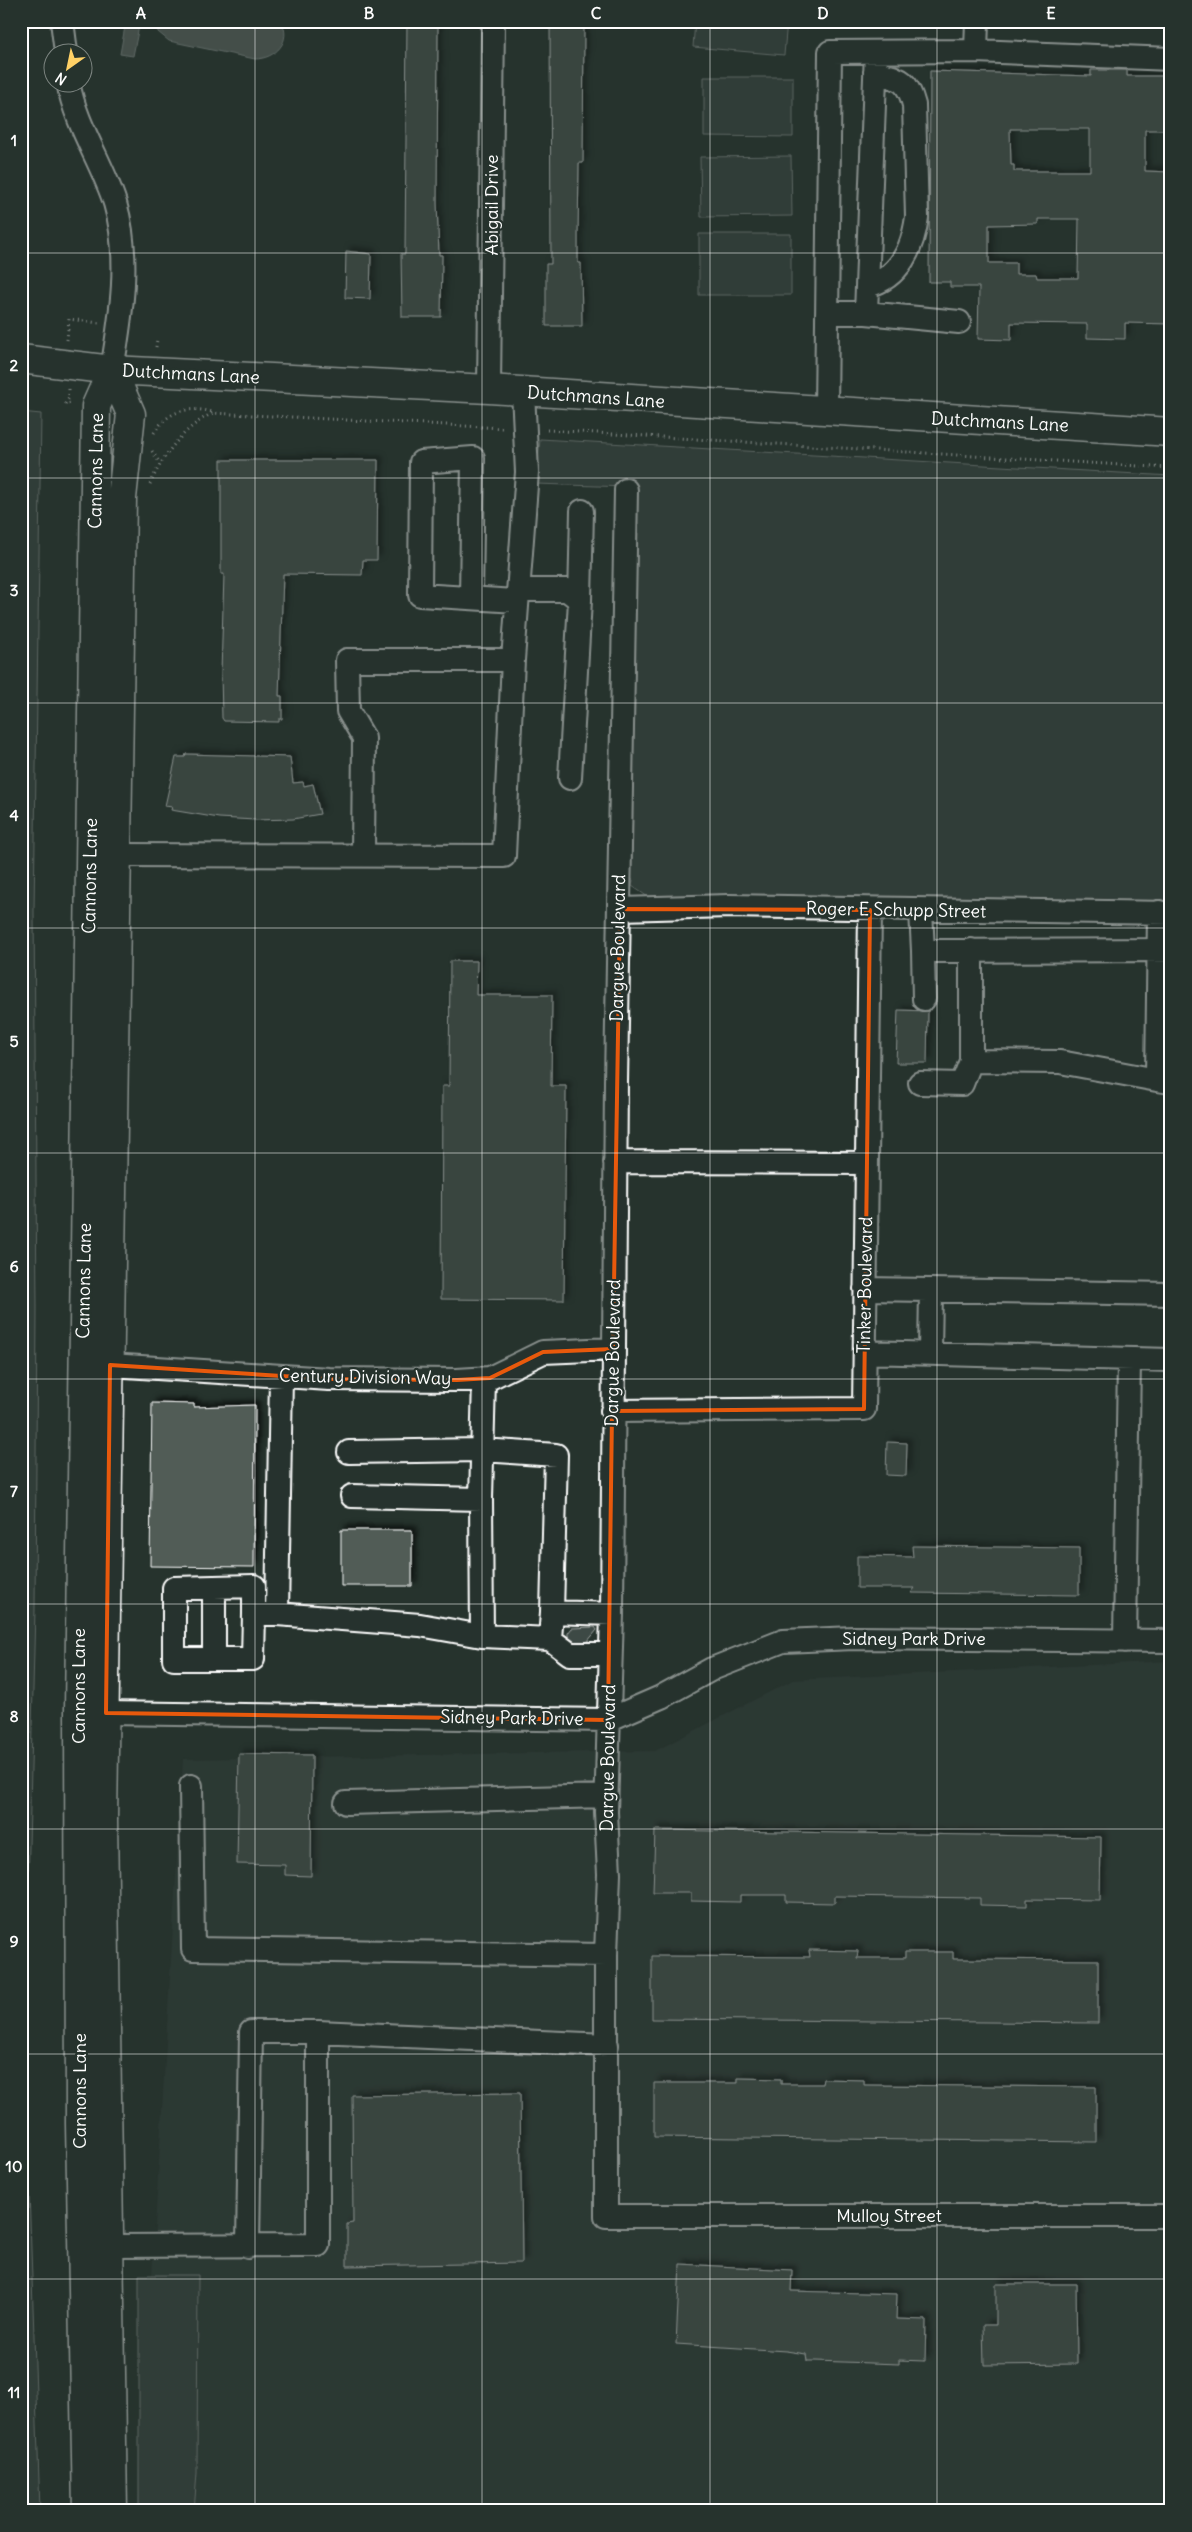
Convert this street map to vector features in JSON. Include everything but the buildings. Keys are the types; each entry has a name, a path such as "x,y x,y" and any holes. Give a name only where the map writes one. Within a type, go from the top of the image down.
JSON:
{"main road":[{"name":"Dutchmans Lane","path":"21,359 112,370 489,389 1171,432"},
{"name":"Cannons Lane","path":"87,2511 96,2246 106,1712 122,498 131,414 112,370"},
{"name":"Cannons Lane","path":"112,370 96,406 79,1710 96,2246 113,2511"},
{"path":"83,1364 110,1365"},
{"path":"79,1710 106,1712"}],"street":[{"path":"62,21 65,42"},
{"name":"Abigail Drive","path":"489,389 493,21"},
{"path":"976,51 977,21"},
{"path":"826,411 830,52 875,62 976,51 1171,58"},
{"path":"866,313 875,62"},
{"path":"867,286 880,283 895,272 915,234 917,216 914,105 910,90 903,80 875,62"},
{"path":"71,92 79,121 115,203 121,234 120,325 112,370"},
{"path":"827,313 866,313 959,322"},
{"path":"116,855 363,854 504,856 513,660 526,472 523,392"},
{"path":"471,598 473,458 421,462 420,595 471,598 518,596 567,590 580,600"},
{"name":"Dargue Boulevard","path":"606,2216 606,1955 609,1874 606,1796 612,1614 615,1162 626,490"},
{"path":"570,778 580,600 582,511"},
{"path":"363,854 364,738 348,711 347,660 513,660"},
{"name":"Roger E Schupp Street","path":"620,909 729,906 921,911 1165,912"},
{"name":"Tinker Boulevard","path":"612,1411 864,1410 870,910"},
{"path":"921,911 924,999"},
{"path":"971,1061 1060,1062 1164,1081 1165,912"},
{"path":"923,950 1164,950"},
{"path":"920,1083 962,1084 971,1061 971,950"},
{"path":"615,1162 867,1163"},
{"path":"865,1289 1171,1294"},
{"path":"930,1354 931,1290"},
{"name":"Century Division Way","path":"110,1365 329,1379 490,1378 543,1352 613,1349"},
{"path":"865,1352 1171,1360"},
{"path":"1125,1641 1129,1359"},
{"path":"277,1614 281,1376"},
{"path":"482,1636 481,1499 484,1378"},
{"path":"349,1452 482,1450 556,1455 550,1639"},
{"path":"352,1496 481,1499"},
{"path":"254,1586 254,1614 253,1659 174,1659 174,1588 254,1586"},
{"path":"214,1587 214,1658"},
{"path":"552,1612 612,1614"},
{"path":"254,1614 277,1614 420,1625 482,1636 550,1639 570,1654 610,1654"},
{"name":"Sidney Park Drive","path":"106,1712 608,1720 661,1696 712,1669 783,1641 854,1638 1171,1641"},
{"path":"191,1786 192,1950 606,1955"},
{"path":"346,1803 606,1796"},
{"path":"248,2247 251,2032 318,2032 607,2045"},
{"path":"96,2246 248,2247 318,2245 318,2032"},
{"name":"Mulloy Street","path":"606,2216 1171,2216"}],"path":[{"path":"68,364 69,319 120,325"},
{"path":"153,438 162,422 171,414 184,409 198,408 213,413"},
{"path":"157,419 162,422"},
{"path":"151,444 152,452 160,463"}],"highlighted area":[{"path":"620,909 870,910 864,1409 612,1411 608,1720 106,1713 110,1365 329,1379 457,1380 490,1378 543,1352 613,1349"}],"shaded area":[{"path":"126,21 140,21 133,56 120,54"},
{"path":"155,21 281,21 285,35 280,48 275,52 269,56 255,59 169,41 158,32"},
{"path":"695,21 787,21 784,55 693,47"},
{"path":"704,77 793,77 793,137 704,136"},
{"path":"791,156 792,216 701,217 700,157"},
{"path":"699,234 791,234 791,295 699,295"},
{"path":"21,412 41,414 34,911 37,1308 35,1610 24,2045 40,2511 21,2511"},
{"path":"540,439 1171,476 1171,910 651,899 632,886 633,880 623,875 628,487 536,484"},
{"path":"595,1627 597,1630 587,1642 576,1645 568,1640 568,1633 572,1628"},
{"path":"1171,1661 1171,2511 138,2511 183,1759 655,1751 793,1680"},
{"path":"139,2275 198,2275 197,2473 194,2511 139,2511"}]}
